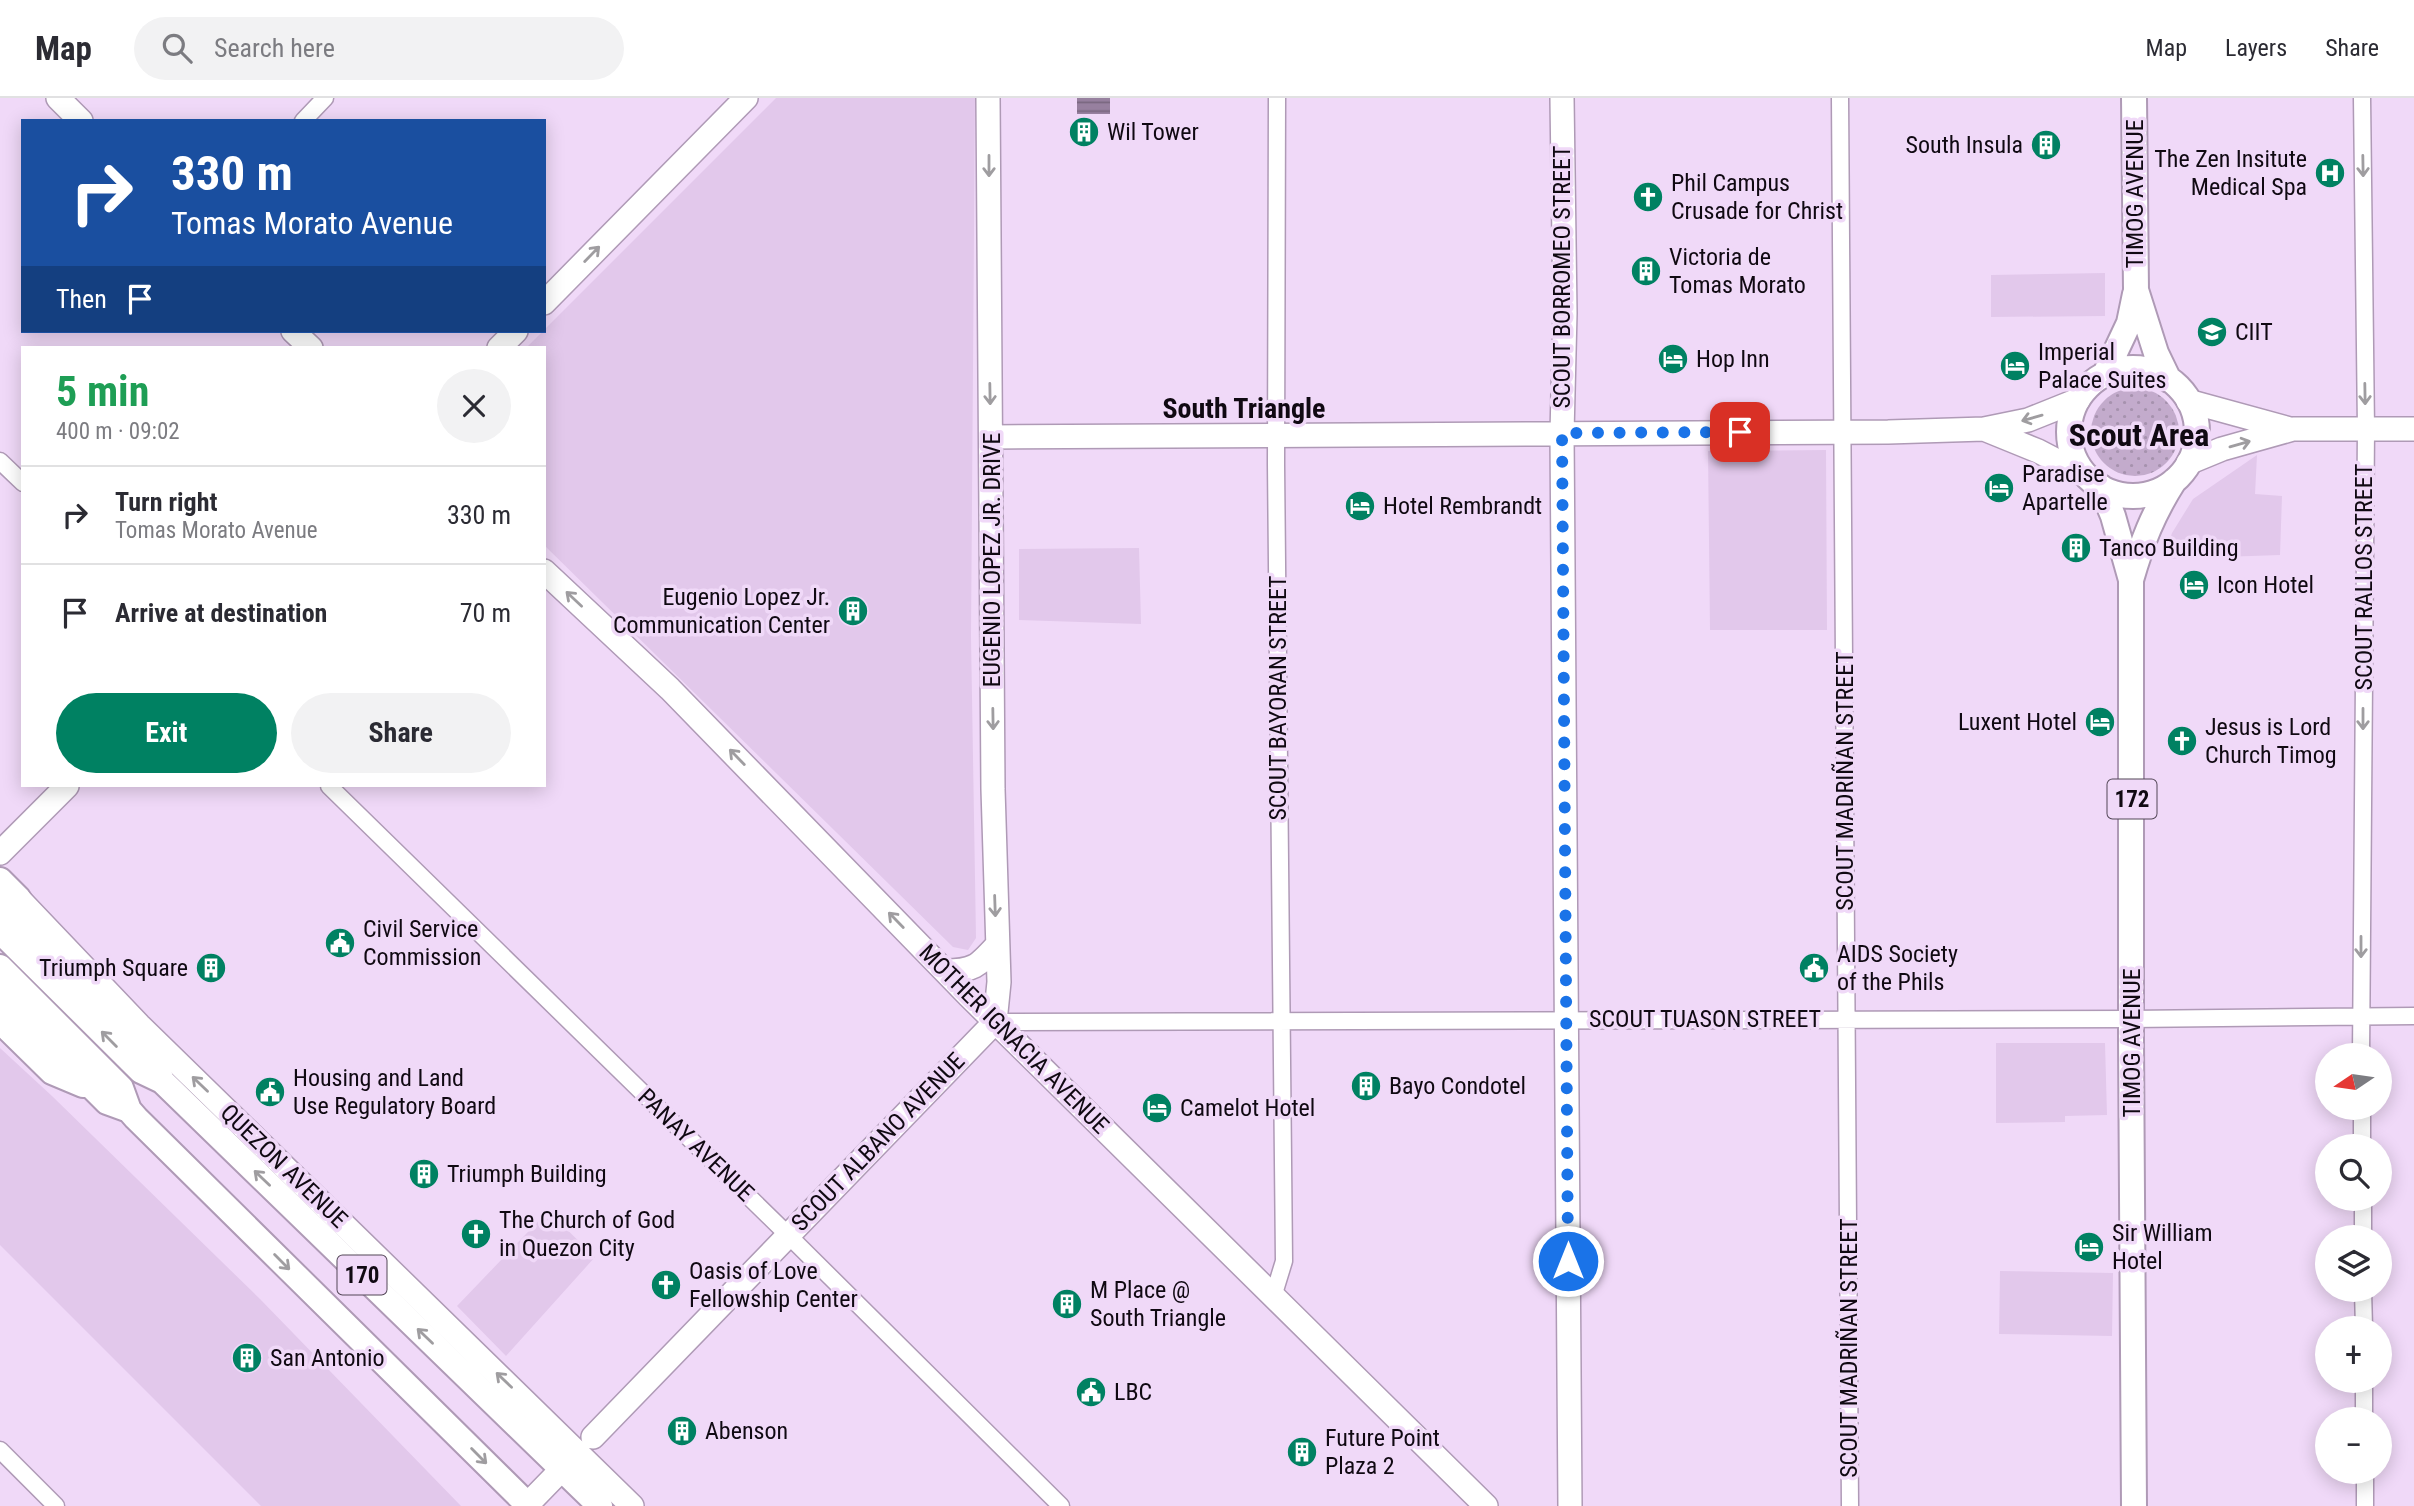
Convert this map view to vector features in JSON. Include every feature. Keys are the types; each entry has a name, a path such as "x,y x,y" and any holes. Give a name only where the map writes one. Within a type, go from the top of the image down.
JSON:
{"main road":[{"name":"TIMOG AVENUE","path":"2105,374 2129,323 2136,290 2134,98"},
{"name":"TIMOG AVENUE","path":"2136,290 2156,354 2169,380"},
{"name":"172","path":"2094,482 2074,456 2069,437 2071,418 2078,400 2090,385 2105,374 2124,369 2143,369 2169,380 2188,401 2196,432 2194,448 2181,472"},
{"name":"TIMOG AVENUE","path":"2134,1506 2132,580 2142,542 2151,521 2181,472"},
{"path":"2094,482 2123,495 2138,496 2154,493 2181,472"},
{"name":"TIMOG AVENUE","path":"2094,482 2113,516 2132,580"},
{"name":"QUEZON AVENUE","path":"0,880 9,900 48,950 154,1059 162,1080"},
{"name":"QUEZON AVENUE","path":"0,931 141,1071 162,1080 577,1453 600,1506"},
{"name":"170","path":"0,967 121,1088 129,1111"},
{"path":"86,989 139,1025"},
{"name":"170","path":"0,995 107,1102 129,1111 527,1506"},
{"name":"170","path":"0,1021 52,1072 97,1091"}],"street":[{"path":"58,98 79,119"},
{"path":"305,119 325,98"},
{"path":"546,301 746,98"},
{"name":"EUGENIO LOPEZ JR. DRIVE","path":"988,98 993,789 999,982 995,1021"},
{"name":"SCOUT BAYORAN STREET","path":"1273,1297 1284,1261 1276,436 1277,98"},
{"name":"SCOUT BORROMEO STREET","path":"1562,98 1570,1506"},
{"name":"SCOUT MADRIÑAN STREET","path":"1840,98 1850,1506"},
{"name":"SCOUT RALLOS STREET","path":"2361,1043 2366,429 2362,98"},
{"path":"295,333 309,346"},
{"path":"501,346 514,333"},
{"path":"992,437 1984,429 2039,416 2078,400"},
{"path":"2188,401 2293,429 2414,429"},
{"path":"1984,429 2038,451 2094,482"},
{"path":"2181,472 2222,449 2293,429"},
{"path":"0,461 21,481"},
{"name":"MOTHER IGNACIA AVENUE","path":"546,573 670,689 945,971 1486,1506"},
{"path":"0,853 66,787"},
{"name":"PANAY AVENUE","path":"329,787 1061,1506"},
{"name":"QUEZON AVENUE","path":"9,900 632,1506"},
{"path":"945,971 969,970 978,966 997,945"},
{"name":"SCOUT TUASON STREET","path":"995,1021 2414,1016"},
{"name":"SCOUT ALBANO AVENUE","path":"527,1506 995,1021"},
{"path":"0,1450 56,1506"},
{"path":"2365,1484 2365,1506"}],"shaded area":[{"path":"776,98 975,98 971,637 976,938 968,950 953,947 546,547 546,346 528,346 541,333 546,333 546,328"},
{"path":"1077,98 1110,98 1110,114 1077,114"},
{"path":"2105,273 2105,316 1991,317 1991,275"},
{"path":"2135,388 2152,391 2166,401 2176,415 2179,432 2176,449 2166,463 2152,473 2135,476 2118,473 2104,463 2094,449 2091,432 2094,415 2104,401 2118,391"},
{"path":"1826,450 1827,630 1710,630 1708,451"},
{"path":"2257,455 2255,494 2282,496 2280,555 2164,559 2172,533 2193,499"},
{"path":"1139,548 1141,624 1019,620 1019,549"},
{"path":"1996,1043 2105,1043 2107,1115 2065,1116 2065,1122 1996,1123"},
{"path":"0,1048 260,1299 461,1506 261,1506 0,1245"},
{"path":"548,1211 595,1257 506,1356 457,1306"},
{"path":"2000,1271 2113,1273 2112,1336 1999,1334"}],"place":[{"name":"Wil Tower","path":"1084,132"},
{"name":"South Insula","path":"2046,145"},
{"name":"The Zen Insitute Medical Spa","path":"2330,173"},
{"name":"Phil Campus Crusade for Christ","path":"1648,197"},
{"name":"Victoria de Tomas Morato","path":"1646,271"},
{"name":"CIIT","path":"2212,332"},
{"name":"Hop Inn","path":"1673,359"},
{"name":"Imperial Palace Suites","path":"2015,366"},
{"name":"Paradise Apartelle","path":"1999,488"},
{"name":"Hotel Rembrandt","path":"1360,506"},
{"name":"Tanco Building","path":"2076,548"},
{"name":"Icon Hotel","path":"2194,585"},
{"name":"Eugenio Lopez Jr. Communication Center","path":"853,611"},
{"name":"Luxent Hotel","path":"2100,722"},
{"name":"Jesus is Lord Church Timog","path":"2182,741"},
{"name":"Civil Service Commission","path":"340,943"},
{"name":"Triumph Square","path":"211,968"},
{"name":"AIDS Society of the Phils","path":"1814,968"},
{"name":"Bayo Condotel","path":"1366,1086"},
{"name":"Housing and Land Use Regulatory Board","path":"270,1092"},
{"name":"Camelot Hotel","path":"1157,1108"},
{"name":"Triumph Building","path":"424,1174"},
{"name":"The Church of God in Quezon City","path":"476,1234"},
{"name":"Sir William Hotel","path":"2089,1247"},
{"name":"Oasis of Love Fellowship Center","path":"666,1285"},
{"name":"M Place @ South Triangle","path":"1067,1304"},
{"name":"San Antonio","path":"247,1358"},
{"name":"LBC","path":"1091,1392"},
{"name":"Abenson","path":"682,1431"},
{"name":"Future Point Plaza 2","path":"1302,1452"}],"district":[{"name":"South Triangle","path":"1244,408"},
{"name":"Scout Area","path":"2139,435"}],"route":[{"path":"1568,1261 1562,433 1740,432"}]}
